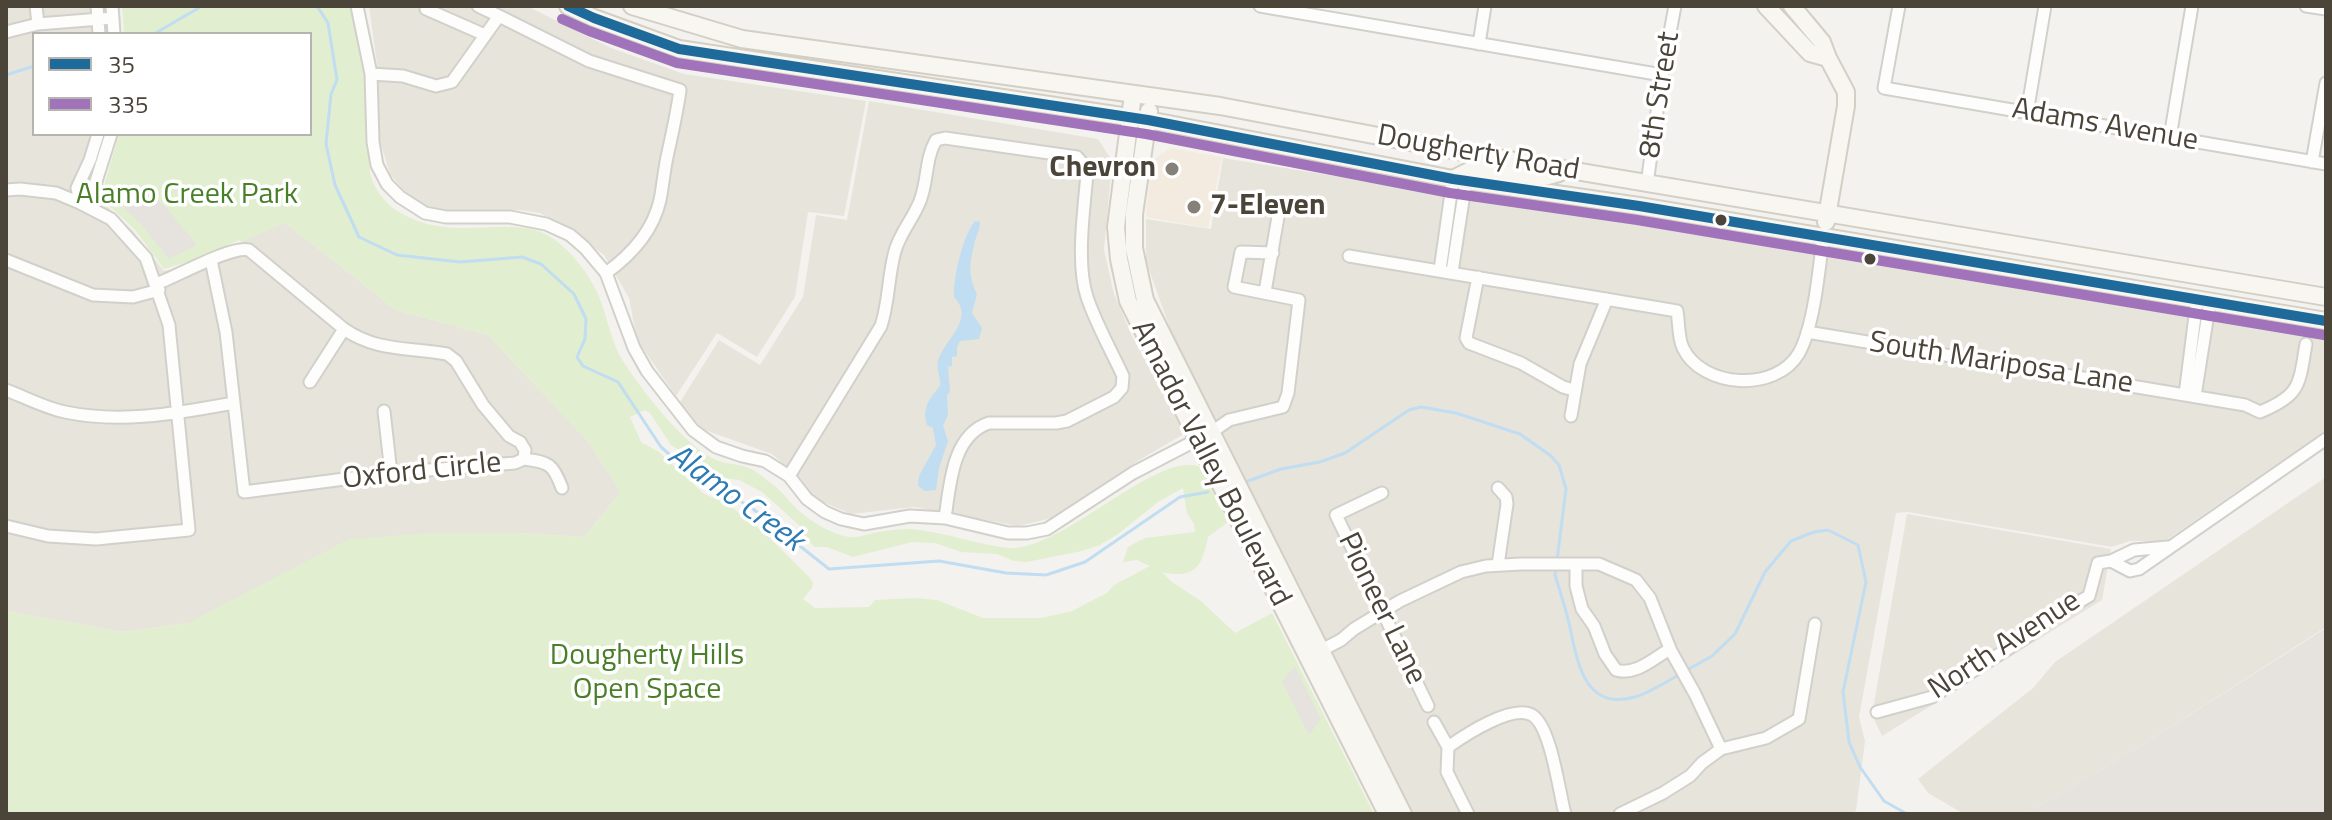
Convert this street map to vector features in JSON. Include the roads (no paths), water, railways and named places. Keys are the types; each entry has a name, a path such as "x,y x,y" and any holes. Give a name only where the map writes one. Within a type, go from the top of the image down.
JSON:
{"main road":[{"name":"Dougherty Road","path":"568,6 679,49 1148,120 1459,180 1639,206 2326,321"},
{"name":"Dougherty Road","path":"632,6 742,39 1220,106 1647,184 2326,297"},
{"path":"1766,6 1810,53 1828,58"},
{"path":"1792,6 1822,42 1846,92 1823,238"},
{"name":"Amador Valley Boulevard","path":"1133,94 1116,227 1128,301 1204,436 1314,653 1403,814"},
{"name":"Amador Valley Boulevard","path":"1152,97 1134,214 1134,248 1145,300 1204,436"},
{"path":"1459,180 1475,168 1533,177 1567,170"},
{"name":"Amador Valley Boulevard","path":"1314,653 1387,814"}],"street":[{"path":"36,6 38,24"},
{"path":"97,6 99,32"},
{"path":"357,6 371,74 373,142 377,165 387,184 400,197 425,213 446,217 510,217 546,224 570,235 606,273 634,348 647,371 693,430 716,447 765,461 789,476 807,499 841,519 864,524 910,516 945,518 1008,533 1047,529 1133,473 1229,420 1283,407 1288,393 1299,300 1234,287 1241,252 1273,253"},
{"path":"427,6 426,9 485,35"},
{"path":"478,6 589,61 680,90 674,133 656,212 636,248 606,273"},
{"path":"1260,6 1662,75"},
{"path":"1479,44 1485,6"},
{"name":"8th Street","path":"1647,184 1675,6"},
{"name":"Adams Avenue","path":"1899,6 1884,88 2326,164"},
{"path":"2027,113 2045,6"},
{"path":"2170,137 2192,6"},
{"path":"2306,6 2326,9"},
{"path":"6,32 38,24 98,19 112,12 114,32"},
{"path":"371,74 403,76 436,86 452,82 499,16"},
{"path":"2312,162 2326,83"},
{"path":"80,203 77,188 97,136"},
{"path":"80,203 92,194 110,136"},
{"path":"789,476 881,326 894,254 900,236 920,202 929,151 936,140 945,138 1077,157 1087,174 1082,235 1086,296 1123,376 1122,388 1114,397 1067,421 978,426 968,434 960,449 945,518"},
{"path":"1446,271 1459,180"},
{"path":"6,190 56,193 80,203 111,219 146,258 169,325 189,530 96,539 48,536 6,526"},
{"path":"1265,292 1279,211 1267,207"},
{"path":"1349,256 1677,311 1682,347 1695,363 1712,375 1734,381 1773,376 1798,356 1807,332 1823,238"},
{"name":"Oxford Circle","path":"6,260 93,295 133,297 211,260 241,248 249,250 360,340 375,345 447,354 456,361 483,405 509,436 520,442 525,450 524,459 515,463 391,473 244,492 226,332 211,260"},
{"path":"1478,277 1466,338 1469,343 1521,363 1574,390"},
{"path":"1571,416 1580,364 1607,299"},
{"path":"2190,396 2204,301"},
{"path":"310,382 344,329"},
{"name":"South Mariposa Lane","path":"1807,332 2245,405 2260,412 2281,403 2292,394 2300,381 2306,344"},
{"path":"6,390 63,412 117,418 176,414 234,403"},
{"path":"384,411 391,473"},
{"path":"2111,561 2130,571 2139,569 2326,439"},
{"path":"524,459 543,461 555,469 562,488"},
{"path":"1498,488 1506,497 1507,504 1498,565"},
{"name":"Pioneer Lane","path":"1382,493 1336,515 1428,706"},
{"path":"2111,561 2134,550 2168,547"},
{"name":"North Avenue","path":"1877,712 1932,697 2031,634 2051,618 2089,596 2098,563 2111,561"},
{"path":"1314,653 1341,640 1383,611 1461,572 1526,563 1599,564 1636,580 1650,598 1672,652 1721,749"},
{"path":"1574,564 1582,609 1616,670 1627,673 1637,670 1672,652"},
{"path":"1620,814 1690,776 1721,749 1766,738 1799,719 1815,624"},
{"path":"1448,747 1510,712 1531,714 1543,727 1565,814"},
{"name":"Pioneer Lane","path":"1434,722 1448,747 1447,772 1468,814"}],"water":[{"path":"975,221 980,222 980,227 971,262 977,294 972,313 982,328 979,339 960,341 957,356 952,357 952,366 948,367 950,392 947,395 948,415 943,426 948,441 936,490 925,491 918,486 919,476 936,445 933,428 927,425 926,409 940,386 938,361 941,353 960,322 960,305 954,297 955,279 963,246"}],"waterway":[{"name":"Alamo Creek","path":"157,32 202,6"},
{"name":"Alamo Creek","path":"317,6 328,23 337,80 331,94 326,144 335,185 359,237 397,255 460,262 522,257 541,264 574,294 586,319 585,339 577,357 583,366 618,382 661,447 702,483 748,505 829,569 939,561 1006,573 1046,575 1085,562 1180,497 1208,492"},
{"name":"Alamo Creek","path":"6,75 32,67"},
{"name":"Alamo Creek","path":"1248,481 1345,453 1409,410 1421,407 1456,413 1520,434 1559,465 1566,489 1557,560"},
{"name":"Alamo Creek","path":"1685,671 1712,656 1735,634 1765,572 1791,541 1828,530 1858,545 1866,582 1843,692 1849,742 1860,767 1884,801 1907,814"},
{"name":"Alamo Creek","path":"1556,567 1555,575 1575,652 1593,690 1604,697 1618,700 1635,697 1679,675"}],"place":[{"name":"Chevron","path":"1172,169"},
{"name":"7-Eleven","path":"1194,207"}],"park label":[{"name":"Alamo Creek Park","path":"187,196"},
{"name":"Dougherty Hills Open Space","path":"647,674"}]}
